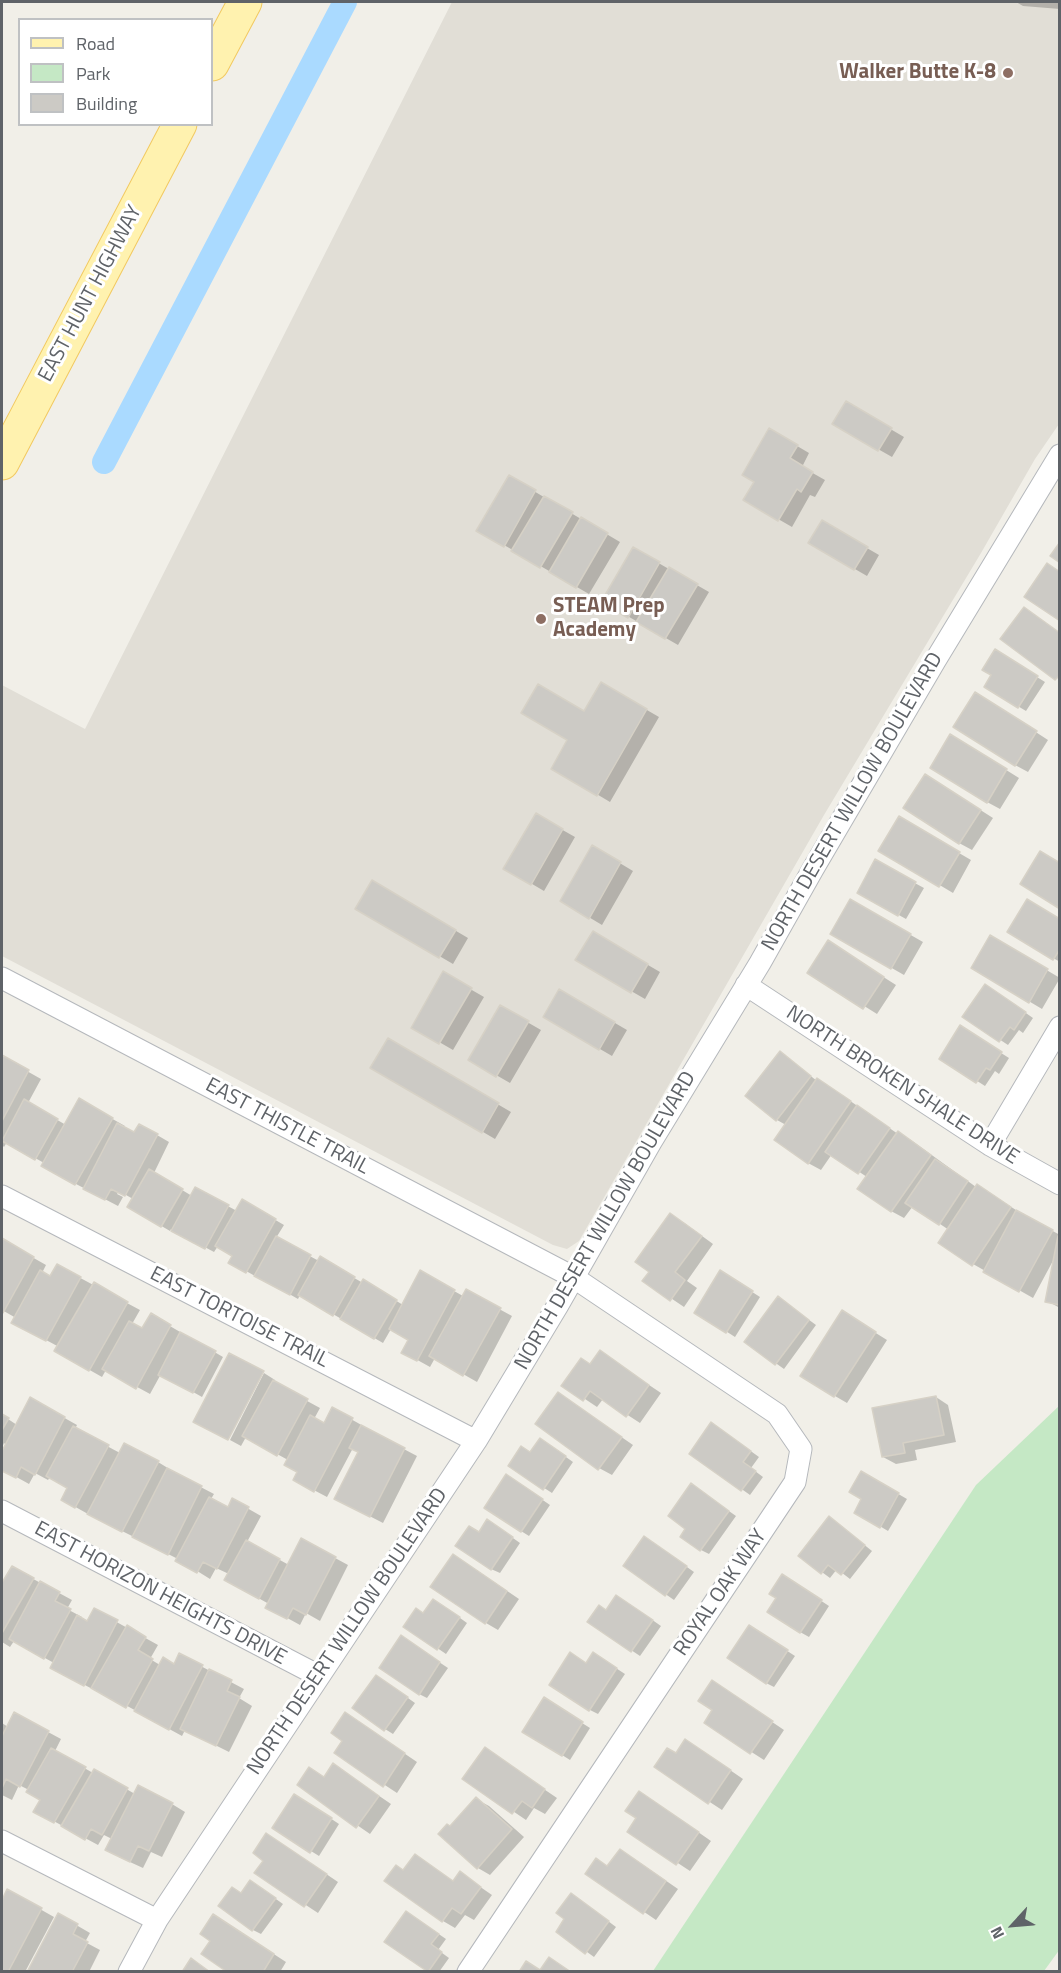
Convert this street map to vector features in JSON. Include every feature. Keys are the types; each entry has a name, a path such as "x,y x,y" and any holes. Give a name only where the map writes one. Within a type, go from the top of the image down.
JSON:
{"main road":[{"path":"213,62 245,2"},
{"name":"EAST HUNT HIGHWAY","path":"2,463 179,126"}],"street":[{"name":"NORTH DESERT WILLOW BOULEVARD","path":"129,1971 157,1920 476,1441 935,661 1059,455"},
{"name":"EAST THISTLE TRAIL","path":"2,978 573,1277"},
{"name":"NORTH BROKEN SHALE DRIVE","path":"746,985 990,1145 1059,1184"},
{"path":"990,1145 1059,1027"},
{"name":"EAST TORTOISE TRAIL","path":"2,1196 476,1441"},
{"name":"ROYAL OAK WAY","path":"468,1971 795,1482 801,1449 777,1414 573,1277"},
{"name":"EAST HORIZON HEIGHTS DRIVE","path":"2,1511 319,1676"},
{"path":"2,1841 157,1920"}],"shaded area":[{"name":"STEAM Prep Academy","path":"452,2 1059,2 1059,424 1035,459 824,815 579,1241 567,1249 553,1245 2,956 2,685 85,729"}],"green space":[{"path":"1059,1406 1060,1949 1044,1971 653,1971 976,1485"}],"building":[{"path":"846,401 892,428 878,451 832,424"},
{"path":"769,428 798,445 790,458 813,472 801,492 797,489 778,521 743,500 754,482 742,475"},
{"path":"509,475 536,490 504,547 476,531"},
{"path":"544,496 573,512 540,568 511,551"},
{"path":"581,517 608,533 576,588 549,572"},
{"path":"822,520 868,547 854,570 808,543"},
{"path":"1060,542 1060,563 1050,556"},
{"path":"633,547 660,562 628,618 601,602"},
{"path":"1047,563 1060,572 1060,621 1024,597"},
{"path":"669,567 698,584 665,639 636,622"},
{"path":"1024,607 1060,633 1060,675 1055,680 1000,639"},
{"path":"995,649 1038,676 1018,708 984,687 991,675 982,670"},
{"path":"601,682 647,709 597,796 551,769 567,740 521,713 538,684 584,711"},
{"path":"975,692 1037,731 1015,766 953,727"},
{"path":"950,734 1007,769 987,803 930,768"},
{"path":"925,774 981,810 959,844 903,808"},
{"path":"536,813 563,829 531,885 503,869"},
{"path":"899,816 960,852 939,887 878,851"},
{"path":"592,845 621,862 589,919 560,901"},
{"path":"1040,851 1060,863 1060,909 1020,884"},
{"path":"875,859 916,882 898,916 857,893"},
{"path":"372,880 456,930 439,958 355,909"},
{"path":"850,899 911,934 891,969 830,934"},
{"path":"1027,899 1060,919 1060,949 1053,960 1007,932"},
{"path":"593,931 648,964 631,993 575,960"},
{"path":"990,935 1048,969 1029,1003 971,968"},
{"path":"828,940 884,977 863,1009 807,973"},
{"path":"443,971 472,988 439,1044 411,1028"},
{"path":"985,984 1026,1012 1014,1030 1010,1027 999,1042 962,1017"},
{"path":"559,989 615,1022 599,1050 543,1017"},
{"path":"500,1005 529,1021 496,1077 468,1060"},
{"path":"960,1025 1002,1052 990,1070 986,1068 976,1083 939,1059"},
{"path":"388,1038 499,1103 482,1133 370,1068"},
{"path":"780,1051 811,1076 776,1121 745,1096"},
{"path":"2,1055 29,1070 2,1121"},
{"path":"817,1078 851,1101 808,1164 774,1140"},
{"path":"79,1098 113,1118 75,1185 41,1166"},
{"path":"24,1099 58,1119 35,1160 2,1141"},
{"path":"857,1105 890,1128 858,1174 825,1152"},
{"path":"117,1123 134,1132 139,1124 158,1134 125,1196 111,1189 105,1200 83,1189"},
{"path":"898,1131 931,1155 891,1212 857,1189"},
{"path":"935,1159 968,1181 939,1225 905,1203"},
{"path":"149,1169 183,1189 161,1227 127,1207"},
{"path":"977,1184 1011,1207 972,1266 938,1243"},
{"path":"195,1187 229,1205 205,1249 171,1231"},
{"path":"242,1199 276,1219 246,1273 228,1263 232,1256 215,1246"},
{"path":"1016,1210 1053,1230 1019,1292 983,1272"},
{"path":"670,1213 702,1236 675,1272 685,1280 670,1301 642,1281 649,1272 635,1262"},
{"path":"276,1236 311,1255 290,1295 254,1276"},
{"path":"1058,1236 1060,1236 1060,1305 1045,1302"},
{"path":"2,1238 34,1257 3,1313 2,1312"},
{"path":"320,1256 355,1277 333,1316 298,1295"},
{"path":"57,1264 81,1277 46,1341 11,1323 40,1270 50,1276"},
{"path":"420,1270 455,1290 417,1361 401,1353 408,1340 389,1329"},
{"path":"720,1270 753,1291 726,1333 694,1313"},
{"path":"363,1279 397,1300 374,1339 340,1319"},
{"path":"94,1282 128,1302 89,1371 54,1351"},
{"path":"466,1289 501,1308 463,1376 429,1356"},
{"path":"778,1296 809,1320 775,1365 744,1342"},
{"path":"842,1310 876,1332 834,1397 800,1376"},
{"path":"151,1313 171,1325 136,1389 102,1369 129,1321 142,1328"},
{"path":"180,1332 216,1351 193,1393 158,1375"},
{"path":"600,1350 649,1385 626,1417 590,1391 583,1401 561,1386 581,1358 590,1364"},
{"path":"229,1353 264,1371 228,1440 193,1422"},
{"path":"273,1380 308,1399 277,1456 242,1436"},
{"path":"558,1392 622,1437 598,1470 535,1424"},
{"path":"936,1396 944,1435 903,1443 905,1453 882,1457 872,1408"},
{"path":"30,1397 65,1417 35,1475 21,1467 16,1478 2,1471 2,1451"},
{"path":"332,1407 353,1418 314,1492 293,1480 297,1472 284,1465 310,1415 324,1423"},
{"path":"2,1414 9,1418 2,1430"},
{"path":"711,1422 751,1451 743,1462 756,1471 741,1491 689,1454"},
{"path":"361,1425 405,1448 370,1517 334,1499 358,1452 349,1448"},
{"path":"73,1426 109,1445 75,1508 61,1500 67,1488 46,1476"},
{"path":"540,1438 566,1456 543,1490 508,1466 521,1446 530,1452"},
{"path":"124,1443 159,1461 122,1532 87,1514"},
{"path":"167,1468 202,1486 168,1555 132,1537"},
{"path":"861,1471 899,1493 880,1528 854,1513 861,1499 849,1492"},
{"path":"506,1474 543,1499 521,1532 484,1508"},
{"path":"691,1483 729,1511 700,1551 680,1537 685,1529 668,1516"},
{"path":"209,1497 228,1507 232,1498 249,1507 217,1569 203,1562 197,1573 175,1561"},
{"path":"829,1516 865,1545 841,1575 828,1565 821,1574 798,1556"},
{"path":"487,1519 513,1537 491,1570 455,1546 469,1526 479,1532"},
{"path":"644,1536 687,1566 665,1596 623,1566"},
{"path":"301,1538 336,1557 306,1615 293,1608 287,1619 265,1608"},
{"path":"246,1540 280,1559 259,1599 224,1580"},
{"path":"453,1554 507,1591 485,1624 430,1587"},
{"path":"12,1566 34,1578 2,1633 2,1580"},
{"path":"782,1574 822,1600 800,1633 767,1612 776,1598 769,1594"},
{"path":"40,1581 60,1592 55,1601 71,1609 44,1659 9,1639"},
{"path":"616,1595 653,1620 631,1652 587,1622 599,1605 606,1610"},
{"path":"433,1599 460,1617 437,1650 403,1627 416,1608 423,1613"},
{"path":"94,1608 118,1620 84,1686 50,1668 77,1615 87,1621"},
{"path":"127,1625 146,1637 138,1650 153,1659 126,1708 91,1688"},
{"path":"749,1625 788,1650 766,1684 727,1658"},
{"path":"401,1635 440,1662 419,1695 379,1668"},
{"path":"570,1652 586,1663 593,1652 617,1668 589,1711 549,1685"},
{"path":"179,1653 203,1665 169,1730 134,1711 163,1657 174,1664"},
{"path":"209,1669 232,1680 227,1691 240,1697 216,1746 180,1729"},
{"path":"376,1675 408,1697 384,1731 352,1708"},
{"path":"712,1680 773,1721 750,1754 704,1723 712,1710 698,1701"},
{"path":"544,1697 583,1722 562,1756 522,1732"},
{"path":"14,1712 49,1731 20,1787 6,1779 2,1788 2,1736"},
{"path":"345,1712 405,1753 383,1787 334,1753 342,1741 331,1733"},
{"path":"685,1739 731,1770 708,1804 654,1767 667,1748 676,1753"},
{"path":"485,1747 545,1789 532,1808 522,1801 512,1814 462,1779"},
{"path":"51,1748 86,1767 54,1823 33,1812 40,1800 26,1792"},
{"path":"333,1763 379,1796 356,1828 297,1785 309,1767 324,1777"},
{"path":"94,1769 128,1788 102,1835 91,1829 85,1840 61,1826"},
{"path":"138,1785 173,1803 149,1851 138,1846 130,1862 105,1850"},
{"path":"639,1791 699,1832 676,1865 627,1832 636,1818 625,1811"},
{"path":"294,1794 332,1818 310,1853 272,1828"},
{"path":"476,1797 512,1829 477,1869 438,1834 447,1824 450,1826"},
{"path":"266,1833 327,1874 304,1907 254,1873 263,1861 253,1853"},
{"path":"620,1849 666,1881 643,1914 585,1874 596,1858 607,1866"},
{"path":"415,1854 453,1881 460,1871 481,1887 461,1914 452,1908 442,1922 384,1881 396,1865 403,1870"},
{"path":"250,1880 276,1898 252,1931 218,1906 232,1887 241,1893"},
{"path":"7,1889 42,1908 8,1972 2,1972 2,1900"},
{"path":"571,1893 609,1921 585,1954 556,1932 564,1919 556,1913"},
{"path":"406,1911 439,1934 431,1944 442,1952 428,1972 384,1942"},
{"path":"58,1913 78,1924 73,1934 88,1942 72,1972 27,1972"},
{"path":"213,1914 274,1954 263,1972 227,1972 201,1954 210,1941 200,1934"},
{"path":"549,1957 571,1972 519,1972 526,1961 540,1970"},
{"path":"191,1958 210,1972 182,1972"}],"waterway":[{"path":"104,462 345,2"}],"place":[{"name":"Walker Butte K-8","path":"1008,73"},
{"name":"STEAM Prep Academy","path":"541,619"}]}
